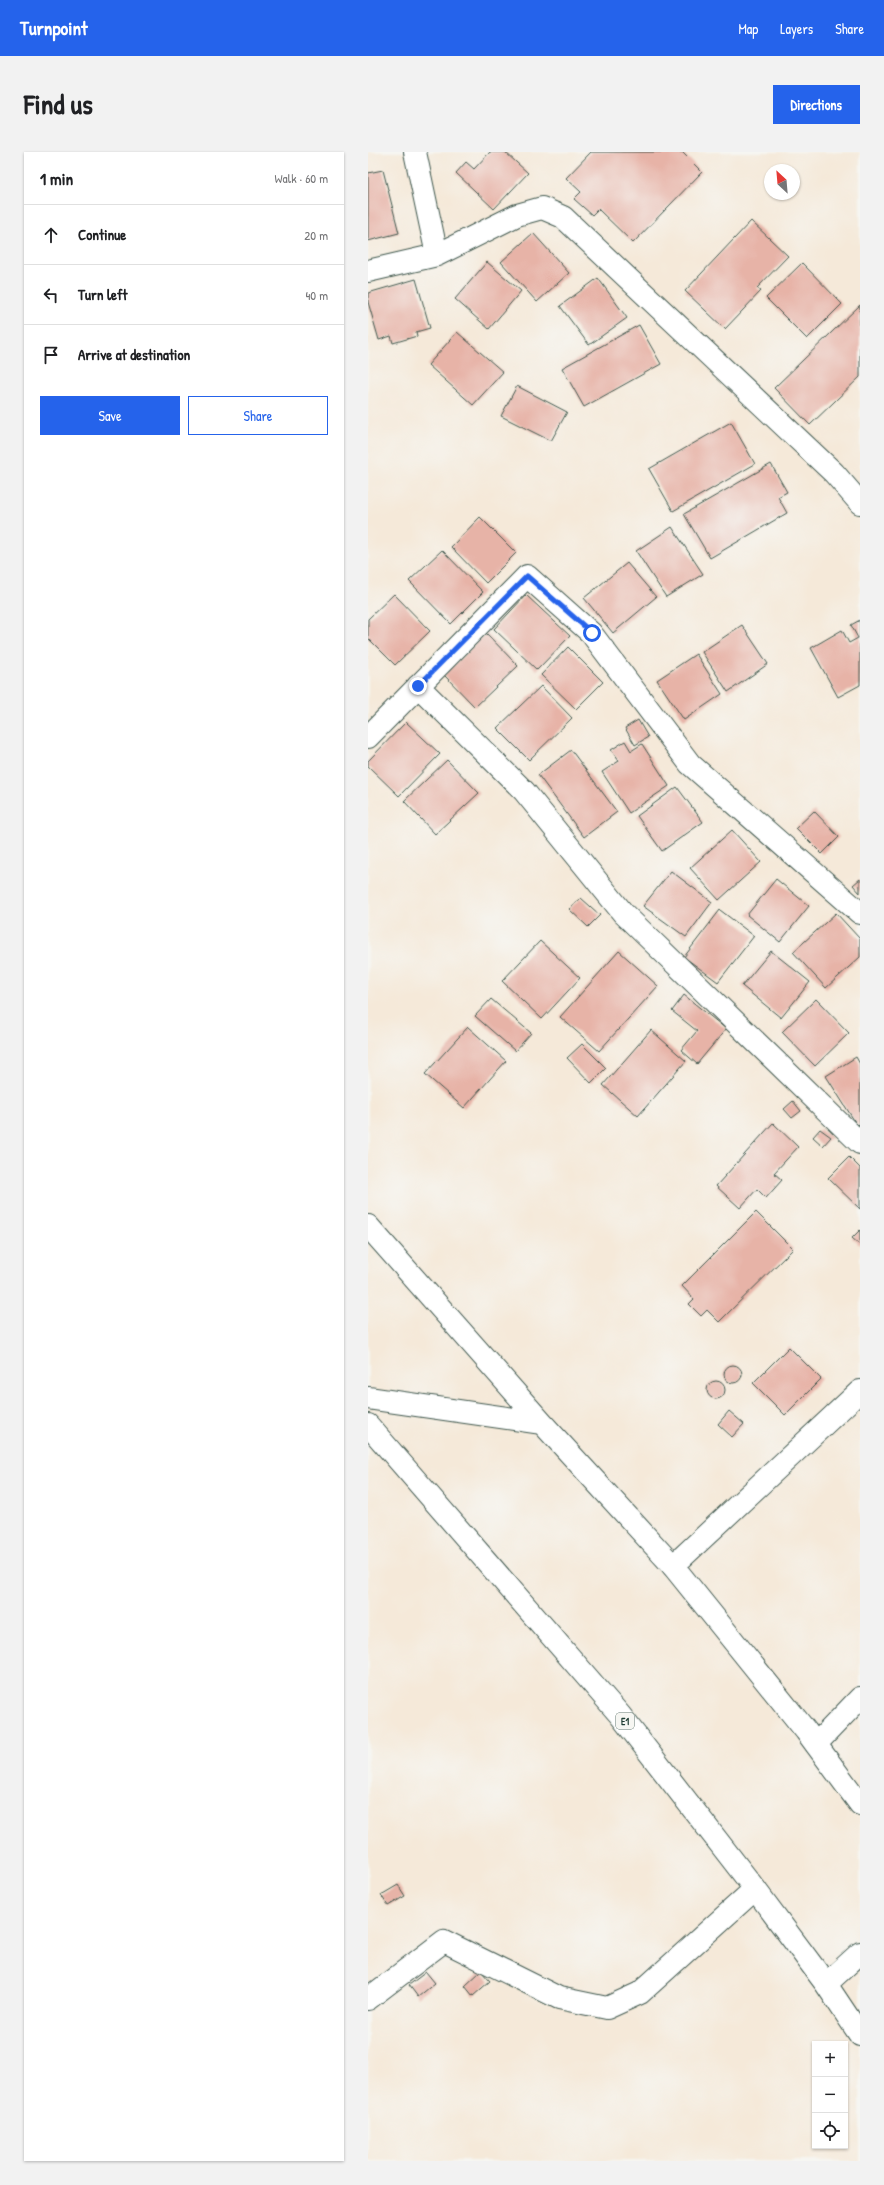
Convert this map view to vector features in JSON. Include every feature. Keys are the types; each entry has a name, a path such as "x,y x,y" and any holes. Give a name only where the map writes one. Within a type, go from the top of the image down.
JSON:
{"main road":[{"path":"415,152 437,255"},
{"path":"368,270 437,255 517,215 542,208 563,217 834,473 860,503"},
{"path":"368,737 527,576 592,633 690,764 860,913"},
{"path":"418,686 524,791 623,913 860,1143"},
{"path":"368,1226 542,1423 673,1566 816,1744 860,1804"},
{"path":"673,1566 860,1391"},
{"path":"368,1398 542,1423"},
{"name":"E1","path":"368,1425 620,1715 755,1889 826,1984 860,2035"},
{"path":"816,1744 860,1698"},
{"path":"368,2000 444,1941 559,1998 606,2008 640,1993 755,1889"},
{"path":"826,1984 860,1953"}],"building":[{"path":"490,152 505,152 528,173 494,209 456,173 466,162 474,169"},
{"path":"591,152 682,152 702,172 633,243 598,209 592,215 574,199 581,192 566,178"},
{"path":"383,170 399,233 368,241 368,173"},
{"path":"751,221 788,256 757,288 761,291 725,329 685,291"},
{"path":"533,233 569,273 537,302 501,262"},
{"path":"487,262 521,291 489,329 455,299"},
{"path":"802,263 842,304 807,339 766,298"},
{"path":"598,278 627,318 589,345 560,306"},
{"path":"416,279 430,328 416,332 417,336 393,343 391,336 379,340 368,302 368,293"},
{"path":"860,305 860,377 810,425 774,388"},
{"path":"639,325 661,364 584,407 562,368"},
{"path":"457,332 503,372 473,405 428,365"},
{"path":"517,386 567,412 551,441 501,416"},
{"path":"731,422 755,464 673,511 649,469"},
{"path":"771,464 787,492 778,497 787,513 710,558 684,514"},
{"path":"480,517 516,553 486,583 451,547"},
{"path":"672,527 703,574 666,597 636,551"},
{"path":"442,550 483,592 451,624 409,581"},
{"path":"627,563 656,597 613,633 584,598"},
{"path":"394,594 430,631 395,665 368,638 368,619"},
{"path":"526,595 570,636 537,670 494,629"},
{"path":"860,620 860,685 838,697 811,648 842,630 849,643 858,638 851,625"},
{"path":"742,625 768,664 728,692 702,652"},
{"path":"486,633 518,666 475,707 444,675"},
{"path":"568,647 603,682 576,709 541,675"},
{"path":"696,654 722,694 684,720 657,680"},
{"path":"541,686 572,718 529,760 497,728"},
{"path":"638,720 648,737 635,745 625,728"},
{"path":"406,722 440,754 399,796 368,766 368,761"},
{"path":"625,741 631,751 642,744 669,786 629,813 602,772 619,761 611,750"},
{"path":"571,750 617,812 584,837 538,775"},
{"path":"447,760 479,793 435,834 404,801"},
{"path":"677,787 703,822 662,851 637,816"},
{"path":"814,811 839,837 822,854 796,828"},
{"path":"732,830 761,862 719,900 690,868"},
{"path":"671,871 712,902 686,937 643,906"},
{"path":"776,879 809,906 780,942 747,915"},
{"path":"860,879 860,893 853,885"},
{"path":"581,898 600,915 588,927 569,909"},
{"path":"720,910 754,936 718,982 684,957"},
{"path":"836,913 860,939 860,957 826,988 793,952"},
{"path":"540,941 580,978 542,1019 502,981"},
{"path":"619,951 658,986 599,1051 560,1017"},
{"path":"771,951 810,982 781,1018 742,986"},
{"path":"684,995 726,1029 697,1064 681,1050 697,1031 672,1011"},
{"path":"491,999 531,1033 515,1051 475,1016"},
{"path":"816,999 849,1033 815,1066 782,1032"},
{"path":"468,1027 506,1061 464,1108 425,1074"},
{"path":"651,1030 686,1061 638,1116 603,1085"},
{"path":"582,1044 606,1068 591,1083 567,1058"},
{"path":"856,1057 860,1064 860,1124 857,1125 826,1076"},
{"path":"793,1101 801,1111 792,1118 784,1109"},
{"path":"773,1123 798,1147 774,1173 782,1180 766,1198 757,1189 740,1208 716,1186"},
{"path":"820,1129 831,1137 823,1146 813,1137"},
{"path":"849,1157 860,1168 860,1209 828,1178"},
{"path":"756,1212 793,1249 719,1322 707,1310 701,1316 689,1304 694,1299 682,1286"},
{"path":"860,1230 860,1245 852,1238"},
{"path":"789,1347 821,1379 785,1415 753,1383"},
{"path":"729,1365 737,1365 742,1370 740,1381 737,1383 729,1383 724,1378 724,1370"},
{"path":"712,1381 720,1381 725,1386 723,1397 720,1399 712,1399 707,1394 707,1386"},
{"path":"729,1411 744,1424 732,1437 718,1424"},
{"path":"398,1885 405,1896 388,1906 381,1895"},
{"path":"481,1971 490,1981 473,1996 465,1986"},
{"path":"426,1972 435,1983 418,1997 409,1985"}],"route":[{"path":"418,686 527,576 592,633"}]}
